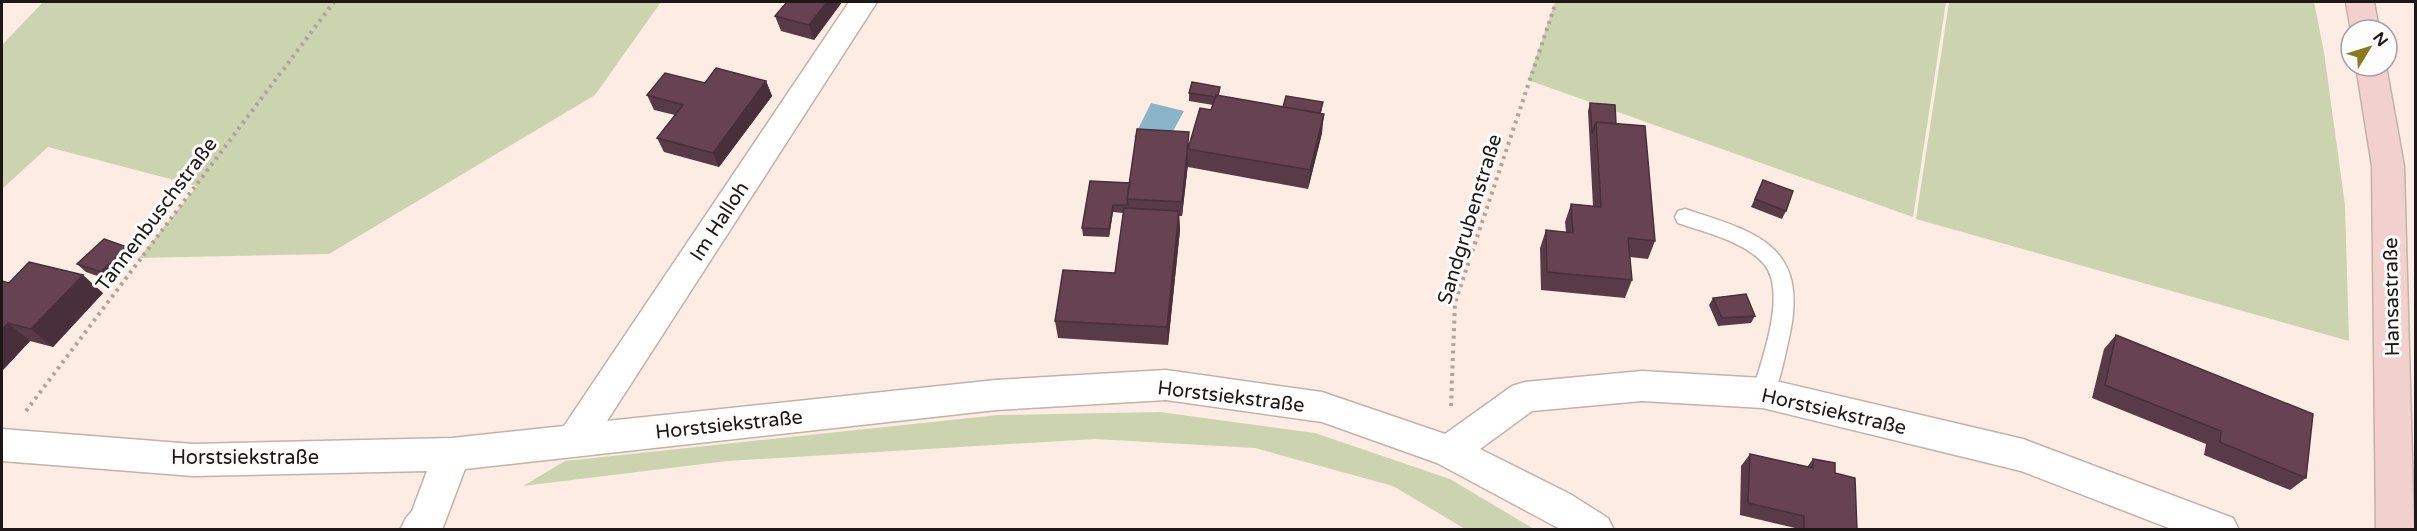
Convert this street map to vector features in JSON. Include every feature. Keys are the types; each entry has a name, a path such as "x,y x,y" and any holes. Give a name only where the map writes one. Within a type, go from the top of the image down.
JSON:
{"main road":[{"path":"2360,2 2363,18"},
{"name":"Hansastraße","path":"2373,78 2388,166 2395,530"}],"street":[{"name":"Im Halloh","path":"575,440 863,2"},
{"name":"Horstsiekstraße","path":"2,445 193,460 452,454 996,395 1167,385 1322,407 1449,452 1557,506 1595,530"},
{"name":"Horstsiekstraße","path":"1449,452 1525,397 1642,386 1763,393 2023,455 2220,530"},
{"path":"419,530 427,522 452,454"}],"lane":[{"path":"1685,217 1744,240 1773,259 1783,280 1782,324 1763,393"}],"path":[{"name":"Tannenbuschstraße","path":"23,416 334,2"},
{"name":"Sandgrubenstraße","path":"1449,452 1455,303 1556,2"}],"green space":[{"path":"43,2 661,2 595,95 329,254 139,258 197,186 48,147 2,189 2,45"},
{"path":"1555,2 1946,2 1913,217 1528,80"},
{"path":"1949,2 2314,2 2324,52 2345,205 2349,341 1916,219"},
{"path":"1160,412 1315,433 1450,479 1534,529 1465,529 1393,486 1255,448 1095,439 727,461 523,486 565,461 998,415"}],"water":[{"path":"1151,103 1184,111 1166,144 1134,137"}],"building":[{"path":"787,2 827,2 809,25 775,16"},
{"path":"716,68 766,81 713,153 657,138 683,105 647,95 665,73 705,83"},
{"path":"1192,82 1220,87 1218,96 1189,93"},
{"path":"1216,95 1324,114 1310,170 1188,149 1200,108 1211,110"},
{"path":"1286,96 1323,102 1320,113 1283,107"},
{"path":"1590,103 1615,105 1616,124 1596,122 1592,133"},
{"path":"1596,122 1645,126 1655,241 1628,238 1632,280 1547,272 1546,230 1573,233 1571,204 1601,207"},
{"path":"1137,129 1189,132 1182,202 1127,199"},
{"path":"1763,180 1793,191 1786,211 1755,199"},
{"path":"1090,181 1130,183 1128,205 1113,205 1109,229 1082,228"},
{"path":"1124,208 1179,211 1167,327 1055,321 1063,270 1115,273"},
{"path":"104,239 127,247 101,272 77,264"},
{"path":"29,262 83,275 31,329 8,323 2,330 2,281 9,283"},
{"path":"1746,294 1755,316 1722,318 1713,298"},
{"path":"2116,335 2313,414 2306,478 2220,442 2221,431 2105,385"},
{"path":"1750,454 1813,468 1813,459 1835,463 1835,473 1855,478 1857,530 1804,530 1804,516 1748,503"}]}
